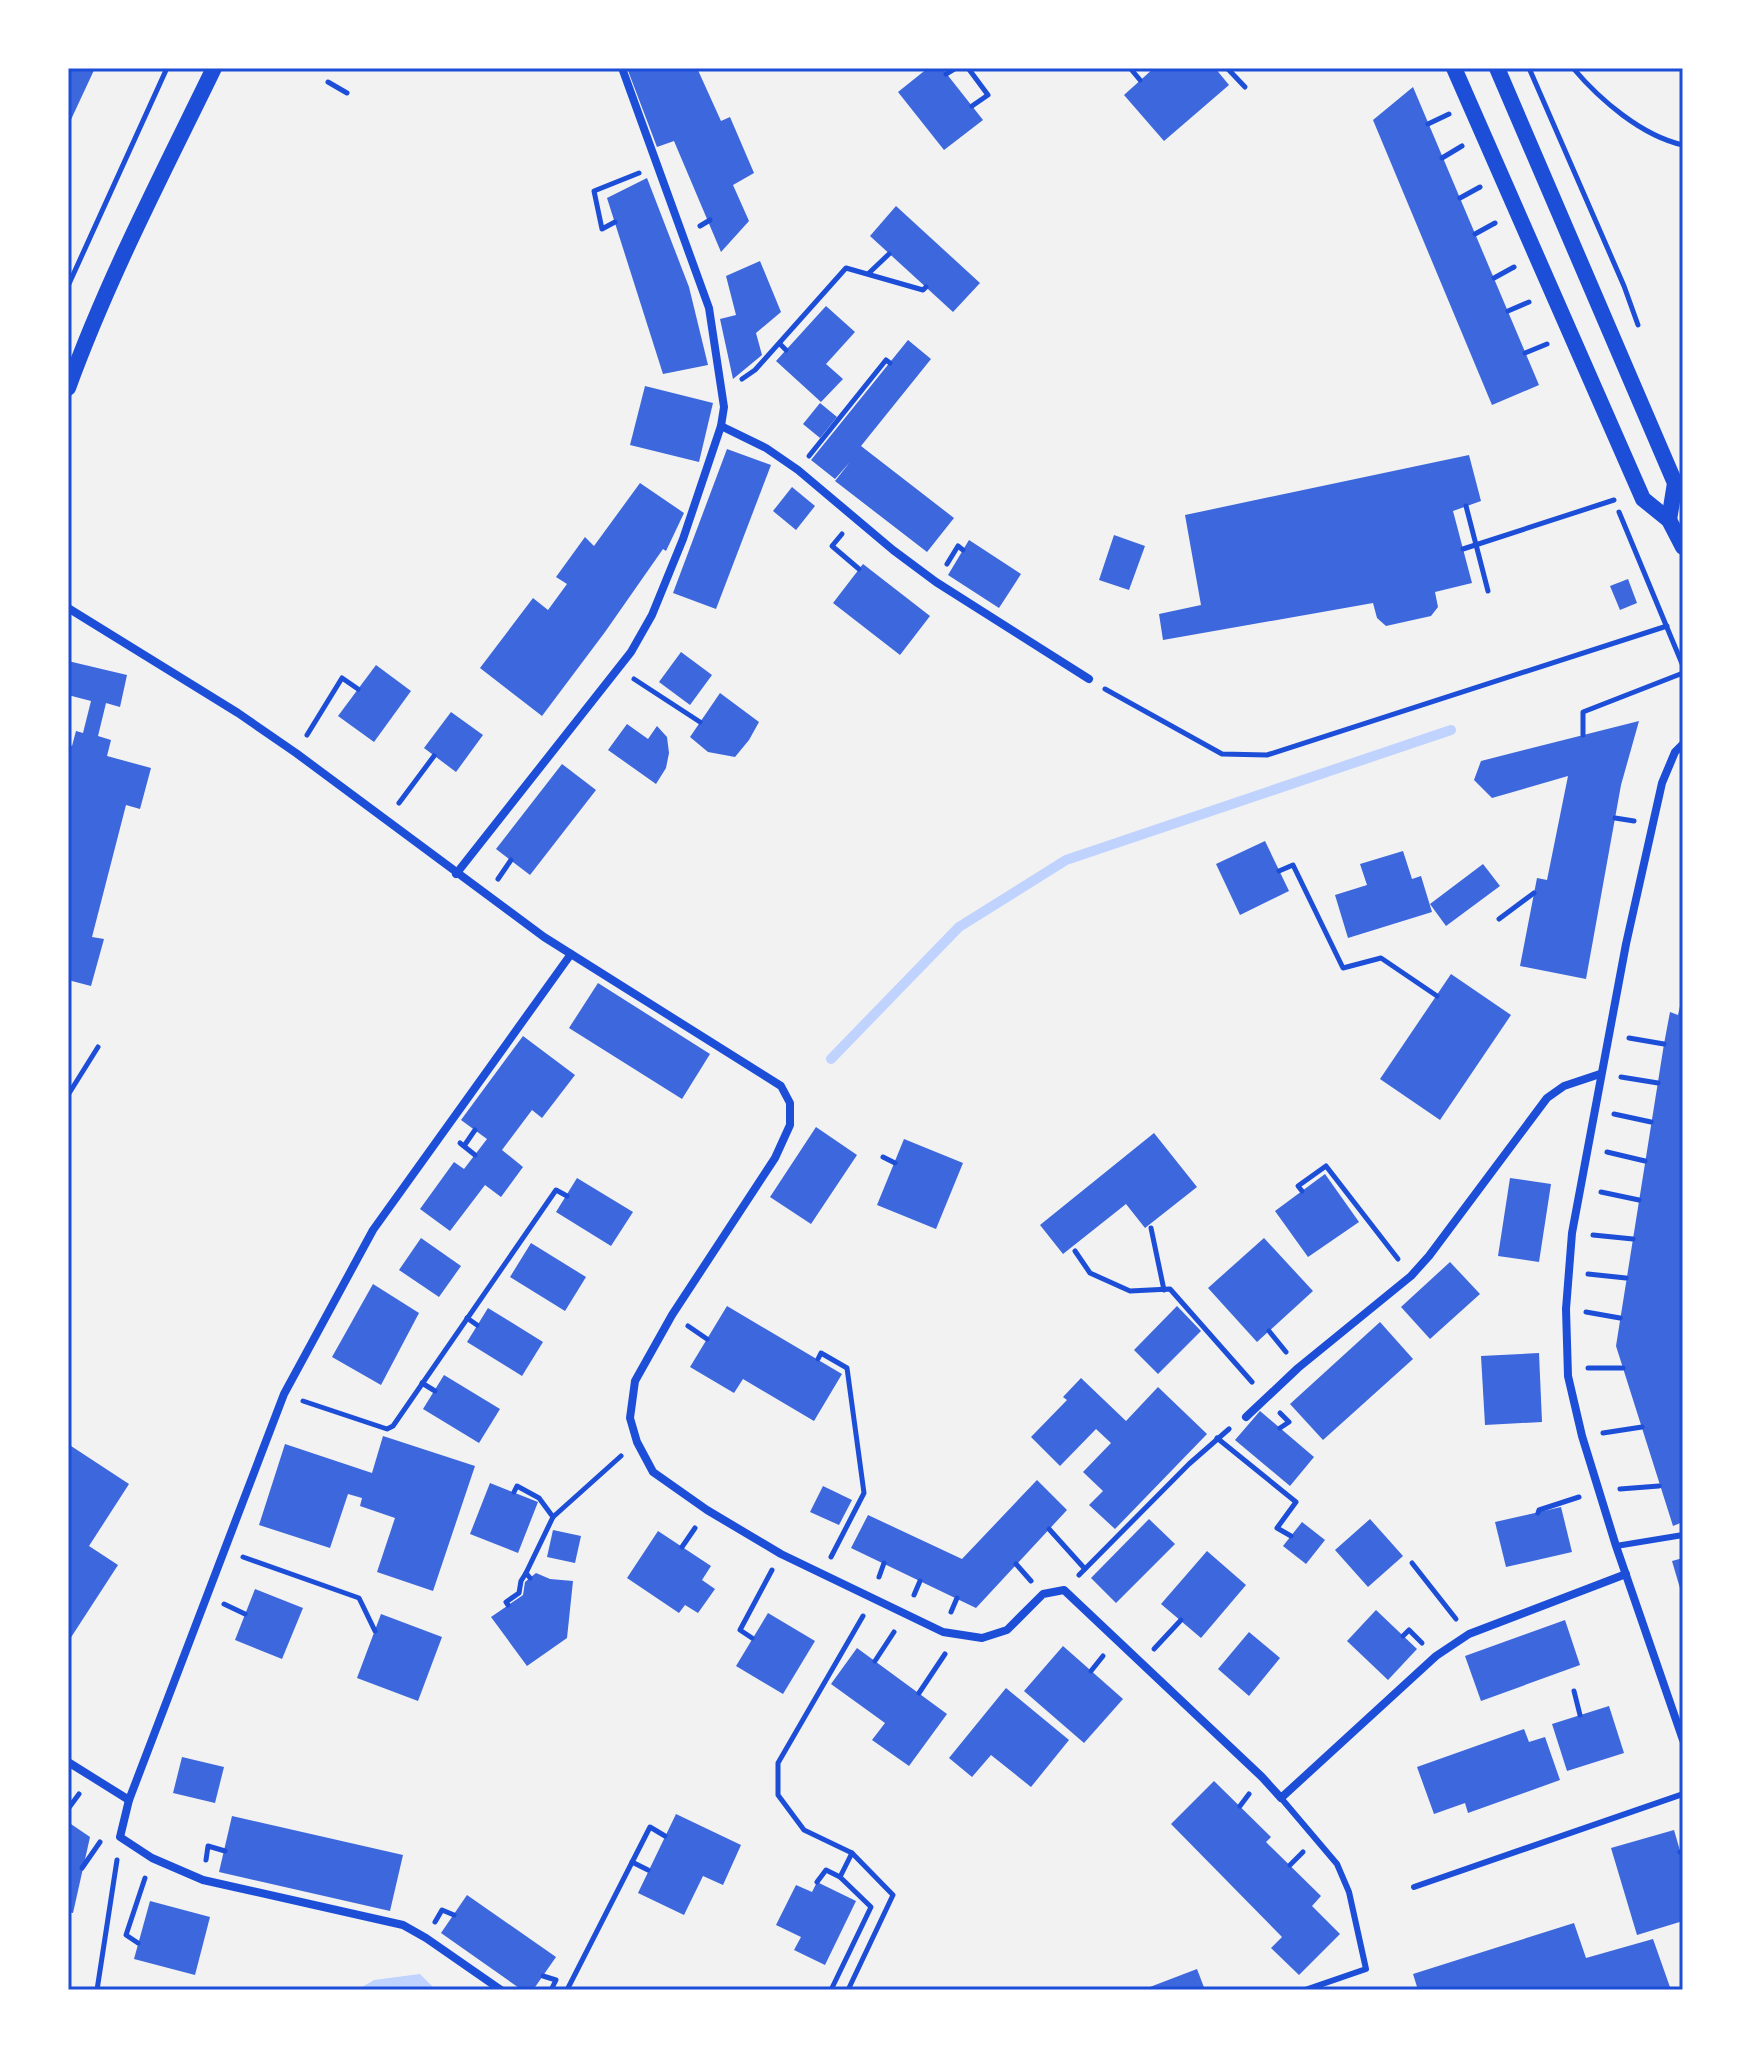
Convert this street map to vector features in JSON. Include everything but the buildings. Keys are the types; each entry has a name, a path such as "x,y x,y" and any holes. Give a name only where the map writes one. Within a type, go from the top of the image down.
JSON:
{"main road":[{"path":"68,388 80,354 214,68"},
{"path":"1454,68 1643,499 1669,520 1683,547"},
{"path":"1497,68 1675,483 1669,520"}],"street":[{"path":"456,874 619,669 652,615 721,426 723,392 709,308 622,68"},
{"path":"721,426 766,448 798,470 936,582 1089,679"},
{"path":"68,608 238,713 456,874 571,954 781,1086 790,1103 790,1125 775,1158 672,1315 635,1381 630,1418 637,1442 653,1472 707,1510 781,1554 958,1636 982,1638 1007,1630 1043,1594 1064,1590 1281,1798 1436,1656 1469,1634 1626,1574"},
{"path":"1683,744 1675,752 1662,783 1651,824 1579,1188 1567,1272 1566,1309 1568,1368 1582,1436 1616,1546 1683,1740"},
{"path":"501,1990 403,1925 203,1880 152,1858 120,1837 129,1800 284,1394 373,1230 571,954"},
{"path":"1246,1417 1298,1368 1411,1276 1547,1098 1564,1086 1600,1074"},
{"path":"68,1762 129,1800"}],"lane":[{"path":"1616,1546 1683,1535"},
{"path":"1414,1887 1683,1794"},
{"path":"1281,1798 1337,1864 1349,1892 1366,1969 1310,1989"}],"path":[{"path":"68,286 167,68"},
{"path":"946,74 956,68"},
{"path":"968,68 988,95 972,106"},
{"path":"1130,68 1140,80"},
{"path":"1227,68 1245,87"},
{"path":"1573,68 1643,131 1683,145"},
{"path":"328,82 347,93"},
{"path":"1428,124 1452,113"},
{"path":"1442,158 1465,145"},
{"path":"615,222 602,229 594,191 658,166"},
{"path":"1460,198 1482,186"},
{"path":"1475,234 1497,222"},
{"path":"868,274 889,254"},
{"path":"1494,278 1515,266"},
{"path":"723,392 755,370 846,268 923,290 926,287"},
{"path":"1508,311 1530,301"},
{"path":"780,344 786,350"},
{"path":"1525,353 1547,344"},
{"path":"798,470 886,360 890,363"},
{"path":"1463,549 1614,500"},
{"path":"1466,506 1488,591"},
{"path":"1619,512 1683,666"},
{"path":"854,517 832,546 859,569"},
{"path":"1089,679 1222,754 1267,755 1667,626"},
{"path":"619,669 700,722"},
{"path":"1583,735 1583,712 1683,673"},
{"path":"296,753 342,678 358,689"},
{"path":"385,820 434,756"},
{"path":"1279,871 1293,865 1343,968 1381,958 1437,996"},
{"path":"1499,919 1534,893"},
{"path":"1608,1035 1664,1044"},
{"path":"68,1095 98,1047"},
{"path":"1600,1074 1658,1083"},
{"path":"1594,1110 1651,1122"},
{"path":"464,1146 475,1130"},
{"path":"1587,1148 1645,1161"},
{"path":"883,1157 895,1163"},
{"path":"1302,1191 1298,1186 1326,1166 1411,1276"},
{"path":"1579,1188 1639,1200"},
{"path":"284,1394 387,1429 393,1426 556,1190 567,1196"},
{"path":"1151,1228 1164,1290"},
{"path":"1572,1233 1633,1239"},
{"path":"1075,1251 1090,1273 1130,1291 1170,1289 1266,1398"},
{"path":"509,1257 518,1263"},
{"path":"1567,1272 1626,1278"},
{"path":"1566,1309 1620,1318"},
{"path":"467,1318 477,1325"},
{"path":"818,1359 821,1353 847,1368 864,1493 822,1574"},
{"path":"1568,1368 1623,1368"},
{"path":"422,1383 435,1391"},
{"path":"1064,1590 1159,1490 1217,1438 1246,1417"},
{"path":"1582,1436 1642,1427"},
{"path":"1217,1438 1296,1502 1277,1528 1291,1536"},
{"path":"508,1605 506,1602 519,1593 521,1581 528,1576 553,1517 637,1442"},
{"path":"1183,1459 1189,1464"},
{"path":"514,1492 517,1486 539,1498 553,1517"},
{"path":"1538,1513 1539,1510 1599,1491 1659,1486"},
{"path":"1049,1529 1085,1569"},
{"path":"682,1547 690,1535"},
{"path":"223,1551 359,1598 375,1631"},
{"path":"752,1638 740,1630 781,1554"},
{"path":"1412,1563 1469,1634"},
{"path":"848,1990 893,1895 852,1853 804,1830 778,1795 778,1763 873,1598"},
{"path":"875,1661 905,1613"},
{"path":"1141,1662 1181,1620"},
{"path":"919,1693 958,1636"},
{"path":"1574,1691 1580,1715"},
{"path":"567,1990 650,1827 665,1836"},
{"path":"97,1990 120,1837"},
{"path":"840,1877 852,1853"},
{"path":"138,1943 126,1935 152,1858"},
{"path":"632,1862 648,1870"},
{"path":"817,1882 826,1870 840,1877 871,1907 831,1990"},
{"path":"543,1976 556,1980 551,1990"}],"water":[{"path":"420,1974 436,1990 357,1990 374,1980"}],"waterway":[{"path":"831,1059 959,927 1066,860 1451,730"}]}
